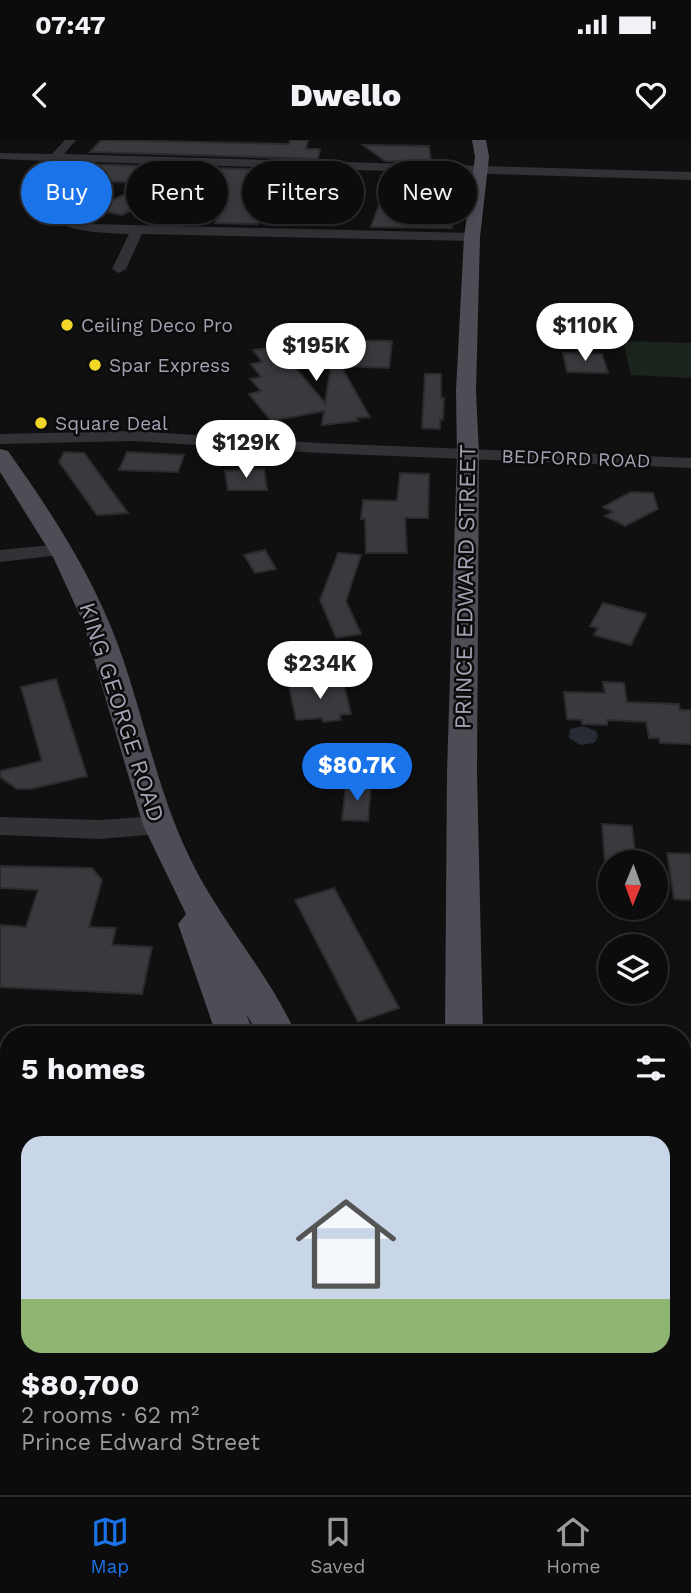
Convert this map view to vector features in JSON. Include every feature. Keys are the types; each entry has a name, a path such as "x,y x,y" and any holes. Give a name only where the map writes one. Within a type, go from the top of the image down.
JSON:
{"main road":[{"name":"PRINCE EDWARD STREET","path":"464,1026 463,773 467,356 472,237 481,170 479,140"},
{"name":"KING GEORGE ROAD","path":"0,456 62,550 96,621 159,825 194,901 252,990 272,1026"},
{"name":"KING GEORGE ROAD","path":"194,901 196,930 232,1026"}],"street":[{"path":"71,140 30,186 30,191 55,219 74,227 472,237"},
{"path":"0,156 691,176"},
{"path":"119,269 137,230"},
{"name":"BEDFORD ROAD","path":"0,439 135,436 691,463"},
{"path":"0,556 62,550"},
{"path":"0,826 83,831 159,825"}],"shaded area":[{"path":"623,341 691,343 691,378 631,375"},
{"path":"583,726 596,731 598,737 594,743 580,745 569,738 570,729"}],"building":[{"path":"101,140 289,144 290,140 308,140 306,149 320,149 318,159 90,152"},
{"path":"363,145 429,146 431,161 385,161"},
{"path":"112,165 126,165 126,182 112,182"},
{"path":"228,168 242,169 242,224 228,223"},
{"path":"126,194 126,213 112,213 112,200"},
{"path":"378,208 378,224 452,224 452,228 371,227"},
{"path":"335,340 392,341 389,368 341,366 370,417 322,425 324,411 271,421 249,394 261,391 250,379 261,377 251,364 262,362 253,350 278,347 325,403"},
{"path":"563,353 602,354 608,373 567,372"},
{"path":"425,374 441,374 441,398 444,398 440,429 422,428"},
{"path":"64,452 84,453 128,513 97,515 59,462"},
{"path":"127,452 184,455 178,472 119,470"},
{"path":"264,469 267,490 228,490 225,471"},
{"path":"400,473 429,474 428,518 405,518 407,553 366,553 365,519 361,519 363,500 397,501"},
{"path":"631,492 653,493 658,509 625,526 605,516 613,512 603,507"},
{"path":"265,550 276,569 255,573 244,555"},
{"path":"338,553 361,555 346,601 361,634 336,638 320,600"},
{"path":"603,603 646,614 631,645 594,635 598,628 590,626"},
{"path":"56,679 87,776 30,789 17,789 0,777 0,771 42,761 21,687"},
{"path":"343,681 351,714 340,715 341,720 323,722 322,718 296,720 289,686"},
{"path":"603,682 624,683 627,702 679,704 680,710 691,710 691,744 660,743 659,738 649,738 646,722 607,720 607,725 582,724 582,720 567,719 564,692 605,693"},
{"path":"346,785 371,786 368,821 342,820"},
{"path":"602,824 632,826 635,850 604,850"},
{"path":"668,853 691,854 691,900 674,899"},
{"path":"0,866 92,868 102,880 89,927 116,928 112,945 152,947 142,994 0,987 0,925 26,927 38,890 0,888"},
{"path":"334,888 399,1008 358,1022 295,900"}],"place":[{"name":"Ceiling Deco Pro","path":"67,325"},
{"name":"Spar Express","path":"95,365"},
{"name":"Square Deal","path":"41,423"}]}
